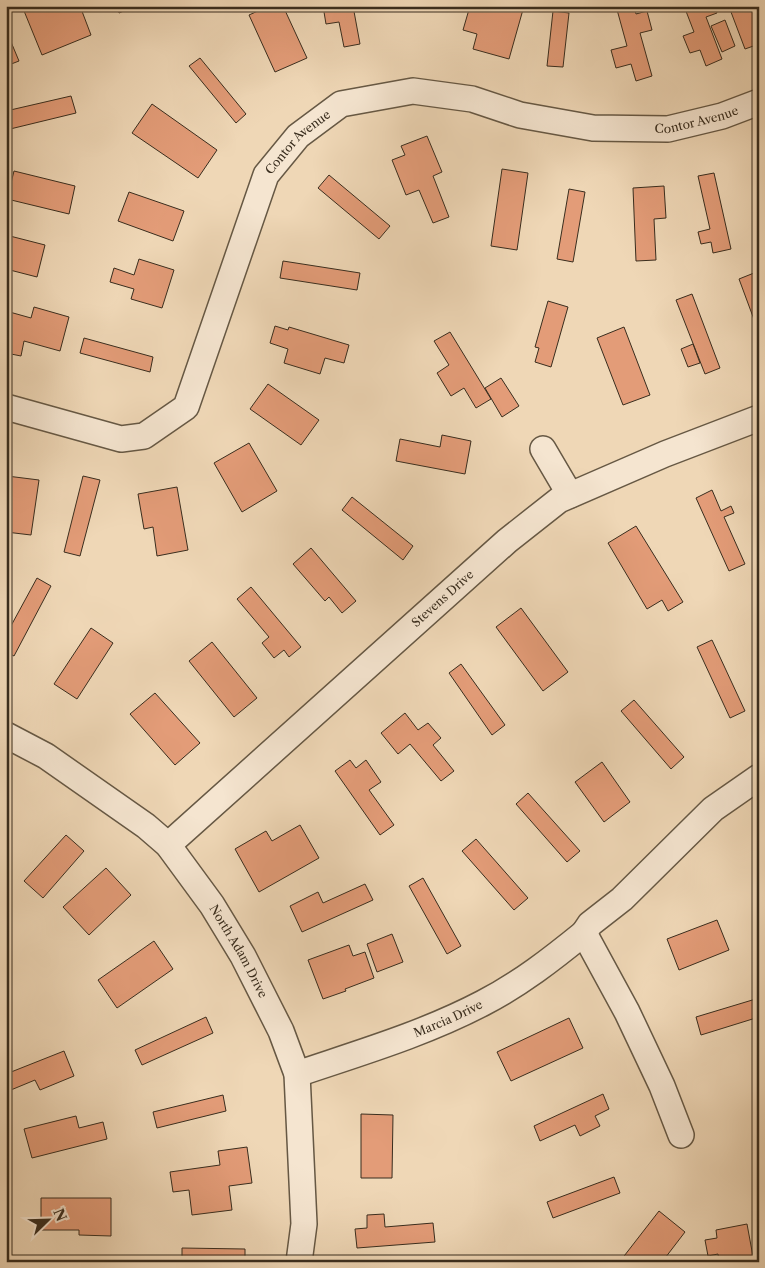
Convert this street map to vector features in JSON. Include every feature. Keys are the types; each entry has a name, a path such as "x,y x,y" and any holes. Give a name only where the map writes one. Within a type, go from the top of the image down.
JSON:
{"street":[{"name":"Contor Avenue","path":"6,407 121,439 144,436 186,407 266,175 298,136 341,104 413,91 472,99 520,115 593,128 668,129 722,116 759,102"},
{"name":"Stevens Drive","path":"168,845 507,541 559,500 665,454 759,418"},
{"path":"543,449 570,495"},
{"name":"North Adam Drive","path":"6,735 46,756 146,826 168,845 212,905 243,956 281,1031 297,1074 304,1224 299,1262"},
{"name":"Marcia Drive","path":"297,1074 410,1035 483,1003 543,966 584,933 590,924 622,899 714,809 759,777"},
{"path":"584,933 627,1012 662,1086 681,1135"}],"building":[{"path":"22,6 80,6 91,35 42,55"},
{"path":"117,6 136,6 119,13"},
{"path":"269,6 283,6 307,58 275,72 249,15"},
{"path":"323,6 353,6 360,44 344,47 339,22 326,24"},
{"path":"470,6 524,6 509,59 473,49 477,34 463,30"},
{"path":"616,6 634,6 636,14 647,11 652,30 640,33 652,76 636,81 631,64 616,68 611,50 627,46"},
{"path":"684,6 714,6 717,13 706,17 722,59 706,66 700,50 690,53 683,36 694,32"},
{"path":"747,6 758,6 759,9 759,44 745,49 731,12"},
{"path":"553,11 569,13 563,67 547,66"},
{"path":"725,20 735,46 722,52 711,26"},
{"path":"6,30 19,61 6,66"},
{"path":"200,58 246,114 236,123 189,66"},
{"path":"71,96 76,113 6,130 6,111"},
{"path":"152,104 217,150 198,178 132,133"},
{"path":"427,136 442,172 433,176 449,217 433,223 419,190 406,195 392,160 405,155 401,146"},
{"path":"502,169 528,173 517,250 491,246"},
{"path":"14,171 75,186 69,214 7,199"},
{"path":"714,173 731,249 713,253 711,242 701,244 698,232 710,229 698,176"},
{"path":"329,175 390,226 379,239 318,188"},
{"path":"664,186 666,218 654,219 656,260 636,261 633,188"},
{"path":"569,189 585,192 573,262 557,259"},
{"path":"129,192 184,211 173,241 118,221"},
{"path":"6,235 45,245 37,277 6,269"},
{"path":"139,259 174,270 162,308 131,299 134,289 110,282 114,268 134,275"},
{"path":"283,261 360,273 357,290 280,278"},
{"path":"759,271 759,333 739,279"},
{"path":"692,294 720,368 705,374 676,300"},
{"path":"548,301 568,307 551,367 535,362 539,348 535,347"},
{"path":"34,307 69,317 60,351 24,341 21,356 6,353 6,311 31,318"},
{"path":"275,326 288,330 289,327 349,345 344,363 325,358 320,374 284,363 288,349 270,343"},
{"path":"624,327 650,395 623,405 597,338"},
{"path":"450,332 491,399 476,408 464,388 451,396 437,373 449,365 434,341"},
{"path":"84,338 153,357 150,372 80,353"},
{"path":"693,344 700,363 688,367 681,349"},
{"path":"501,378 519,406 502,417 485,388"},
{"path":"268,384 319,420 301,445 250,409"},
{"path":"442,435 471,441 465,474 396,461 400,439 440,447"},
{"path":"249,443 277,491 242,512 214,463"},
{"path":"7,476 39,480 31,535 6,532"},
{"path":"83,476 100,480 80,556 64,552"},
{"path":"177,487 188,550 157,556 153,527 144,529 138,494"},
{"path":"712,490 721,511 731,506 734,513 724,517 745,564 729,571 696,498"},
{"path":"352,497 413,546 403,560 342,510"},
{"path":"636,526 683,602 668,611 662,600 647,609 608,543"},
{"path":"311,548 356,601 342,613 329,597 325,601 293,564"},
{"path":"37,578 51,586 14,656 6,652 6,635"},
{"path":"251,587 301,647 289,657 284,650 274,658 262,643 269,637 237,599"},
{"path":"521,608 568,672 543,691 496,627"},
{"path":"91,628 113,643 77,699 54,684"},
{"path":"712,640 745,711 730,718 697,647"},
{"path":"212,642 257,698 234,717 189,661"},
{"path":"461,664 505,725 492,735 449,673"},
{"path":"155,693 200,743 175,765 130,714"},
{"path":"634,700 684,757 671,769 621,711"},
{"path":"405,713 418,730 428,723 441,738 433,745 454,771 441,781 410,744 398,754 381,733"},
{"path":"350,760 356,768 366,760 381,782 369,790 394,825 380,835 335,771"},
{"path":"602,762 630,802 604,822 575,782"},
{"path":"528,793 580,851 567,862 516,804"},
{"path":"300,825 319,858 259,892 235,849 266,831 272,841"},
{"path":"66,835 84,851 43,898 24,881"},
{"path":"476,839 528,898 514,910 462,851"},
{"path":"106,868 131,895 89,935 63,907"},
{"path":"423,878 461,946 447,954 409,886"},
{"path":"365,884 373,900 302,932 290,906 318,892 323,903"},
{"path":"717,920 729,950 679,970 667,939"},
{"path":"392,934 403,962 377,972 367,944"},
{"path":"154,941 173,969 117,1008 98,980"},
{"path":"349,945 353,956 365,952 374,978 323,999 308,960"},
{"path":"759,998 759,1017 701,1035 696,1017"},
{"path":"206,1017 213,1033 142,1065 135,1050"},
{"path":"569,1018 583,1048 511,1081 497,1052"},
{"path":"64,1051 74,1076 40,1090 35,1080 6,1092 6,1074"},
{"path":"603,1094 609,1109 595,1116 600,1126 580,1136 575,1125 540,1141 534,1126"},
{"path":"223,1095 226,1111 157,1128 153,1112"},
{"path":"361,1114 393,1115 392,1178 361,1178"},
{"path":"76,1116 79,1128 103,1122 107,1139 32,1158 24,1129"},
{"path":"247,1147 252,1183 229,1186 232,1210 192,1215 189,1190 173,1192 170,1172 220,1165 218,1151"},
{"path":"614,1177 620,1193 553,1218 547,1202"},
{"path":"41,1198 111,1198 111,1236 79,1235 79,1230 41,1230"},
{"path":"659,1211 685,1232 662,1262 623,1262 621,1260"},
{"path":"384,1214 385,1227 433,1223 435,1242 357,1248 355,1229 367,1228 367,1215"},
{"path":"747,1224 754,1262 719,1262 718,1254 708,1256 705,1240 717,1238 716,1230"},
{"path":"182,1248 245,1249 245,1261 182,1262"}]}
